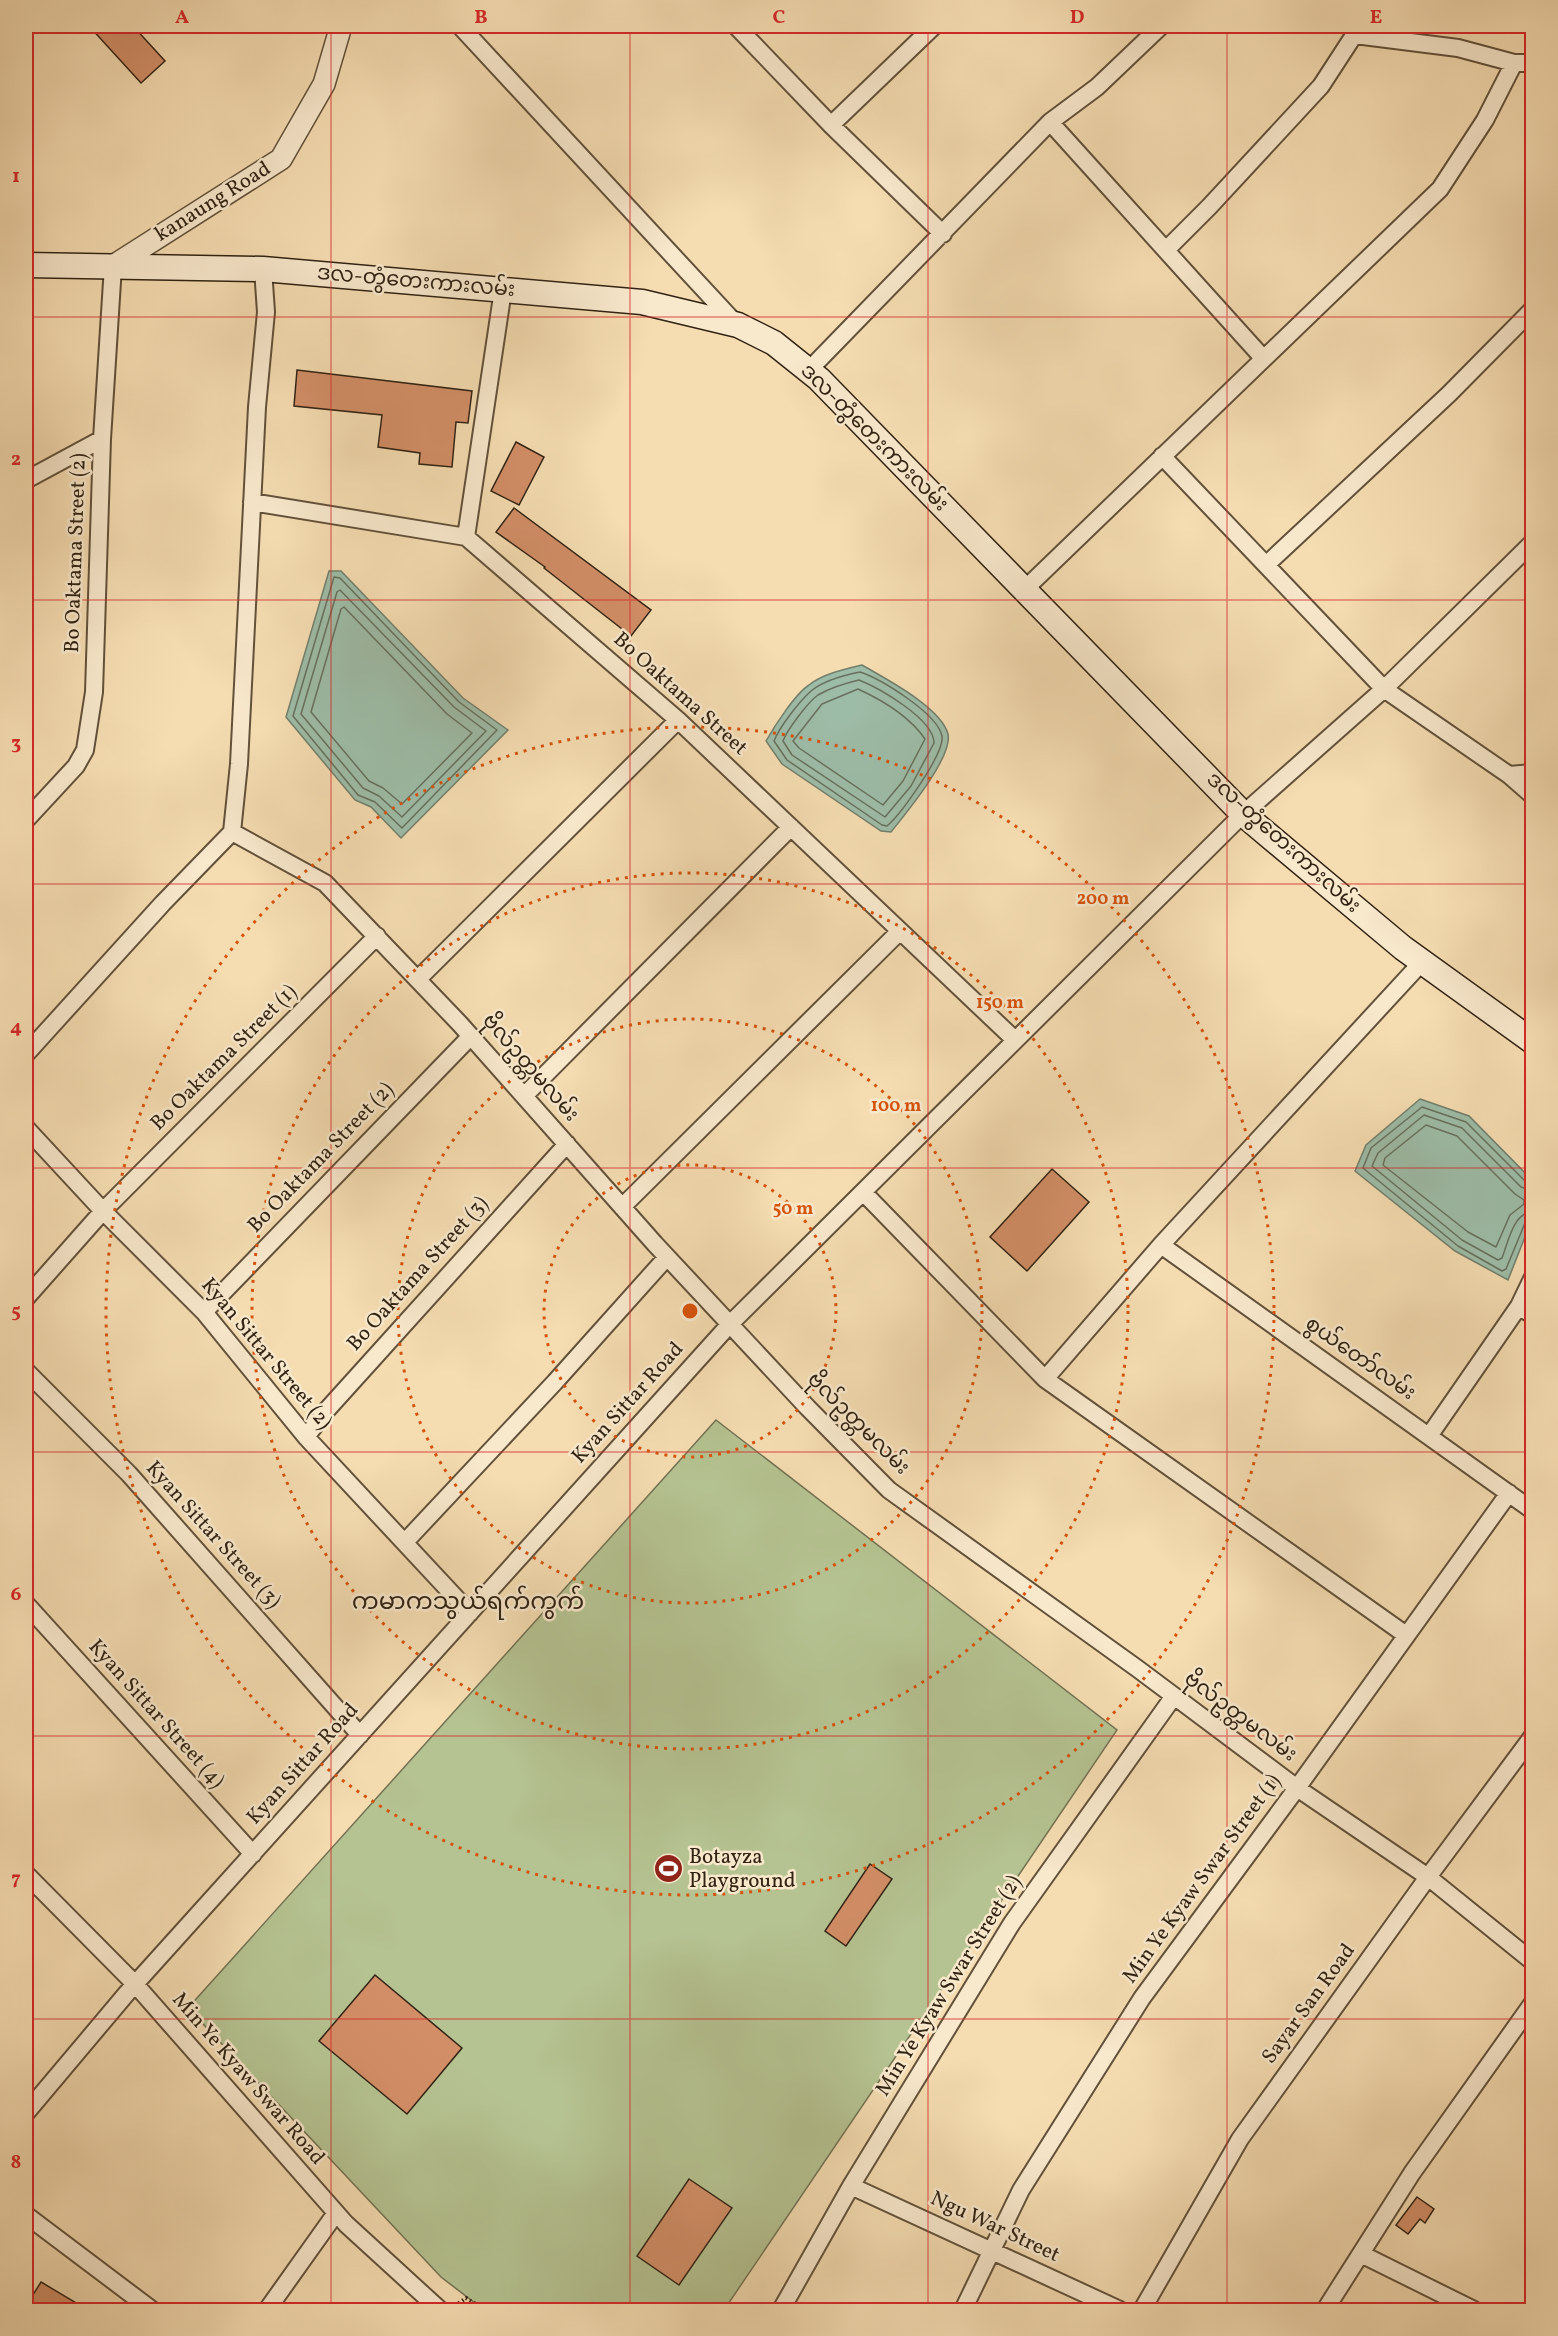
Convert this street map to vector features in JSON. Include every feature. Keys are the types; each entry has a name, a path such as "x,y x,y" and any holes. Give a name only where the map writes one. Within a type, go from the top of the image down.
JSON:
{"main road":[{"name":"ဒလ-တွံတေးကားလမ်း","path":"26,265 262,269 642,302 738,325 774,343 808,371 1243,813 1403,948 1533,1041"}],"street":[{"name":"kanaung Road","path":"113,266 281,159 324,84 341,26"},
{"path":"460,26 738,325"},
{"path":"736,26 831,125 943,234"},
{"path":"831,125 934,26"},
{"path":"808,371 1050,122 1097,87 1161,26"},
{"path":"1166,250 1321,86 1357,30 1458,48 1514,63 1533,63"},
{"path":"1024,590 1440,189 1485,120 1514,63"},
{"path":"1050,122 1263,358"},
{"name":"Bo Oaktama Street (2)","path":"26,820 76,766 85,750 94,692 102,439 113,266"},
{"path":"26,1053 163,903 232,832 239,764 257,407 266,312 262,269"},
{"path":"252,502 466,537 503,290"},
{"path":"1266,565 1449,394 1533,310"},
{"path":"26,480 102,439"},
{"path":"1162,456 1384,689 1533,795"},
{"name":"Bo Oaktama Street","path":"466,537 678,720 1015,1040"},
{"name":"Kyan Sittar Road","path":"26,2113 135,1984 730,1324 1243,813 1384,689 1533,543"},
{"path":"418,979 678,720"},
{"path":"1509,776 1533,773"},
{"path":"524,1096 791,828"},
{"name":"ဗိုလ်ဥတ္တမလမ်း","path":"232,832 325,883 471,1036 667,1257 889,1490 1297,1788 1428,1877 1533,1961"},
{"path":"622,1207 900,931"},
{"name":"Bo Oaktama Street (1)","path":"26,1298 104,1211 376,936"},
{"path":"1045,1379 1161,1245 1422,962"},
{"name":"Bo Oaktama Street (2)","path":"204,1312 471,1036"},
{"name":"Kyan Sittar Street (2)","path":"26,1128 204,1312 306,1437 470,1613"},
{"name":"Bo Oaktama Street (3)","path":"306,1437 333,1403 567,1144"},
{"path":"863,1192 1045,1379 1406,1635"},
{"name":"စွယ်တော်လမ်း","path":"1161,1245 1533,1510"},
{"path":"405,1542 555,1382 667,1257"},
{"path":"1429,1436 1526,1310 1533,1279"},
{"name":"Kyan Sittar Street (3)","path":"26,1371 129,1473 360,1735"},
{"name":"Min Ye Kyaw Swar Street (1)","path":"963,2310 1021,2190 1142,1998 1297,1788 1509,1493"},
{"name":"Kyan Sittar Street (4)","path":"26,1604 253,1854"},
{"name":"Min Ye Kyaw Swar Street (2)","path":"781,2310 851,2186 1012,1923 1174,1696"},
{"name":"Sayar San Road","path":"1142,2310 1240,2139 1428,1877 1533,1737"},
{"name":"Min Ye Kyaw Swar Road","path":"26,1874 135,1984 346,2224 440,2310"},
{"path":"1325,2310 1412,2173 1533,2004"},
{"name":"Ngu War Street","path":"851,2186 1120,2310"},
{"path":"267,2310 336,2212"},
{"path":"26,2215 144,2308"},
{"path":"1361,2254 1474,2310"}],"path":[{"path":"448,2310 466,2298 485,2310"}],"shaded area":[{"name":"Botayza Playground","path":"716,1420 1117,1730 724,2310 484,2310 441,2277 188,2008"}],"water":[{"path":"329,571 341,571 463,698 508,730 401,838 371,807 355,800 286,717"},
{"path":"862,665 924,704 943,724 948,734 948,744 936,770 891,832 881,831 782,764 766,741 803,689 827,675"},
{"path":"1420,1099 1469,1116 1532,1180 1532,1219 1508,1280 1455,1251 1355,1171 1366,1145"}],"building":[{"path":"89,26 133,26 165,61 141,83"},
{"path":"297,370 472,391 468,423 456,422 452,467 419,464 420,453 378,447 382,415 294,406"},
{"path":"516,442 544,457 519,505 491,491"},
{"path":"514,508 651,610 631,636 545,567 496,532"},
{"path":"1052,1169 1089,1202 1027,1271 990,1237"},
{"path":"870,1864 892,1879 846,1946 825,1931"},
{"path":"375,1975 462,2048 407,2114 319,2041"},
{"path":"689,2179 732,2208 679,2285 637,2256"},
{"path":"1417,2197 1434,2209 1425,2223 1420,2219 1408,2234 1396,2225"},
{"path":"41,2282 88,2310 26,2310 26,2306"}],"place":[{"name":"Botayza Playground","path":"668,1869"}],"district":[{"name":"ကမာကသွယ်ရက်ကွက်","path":"468,1603"}]}
